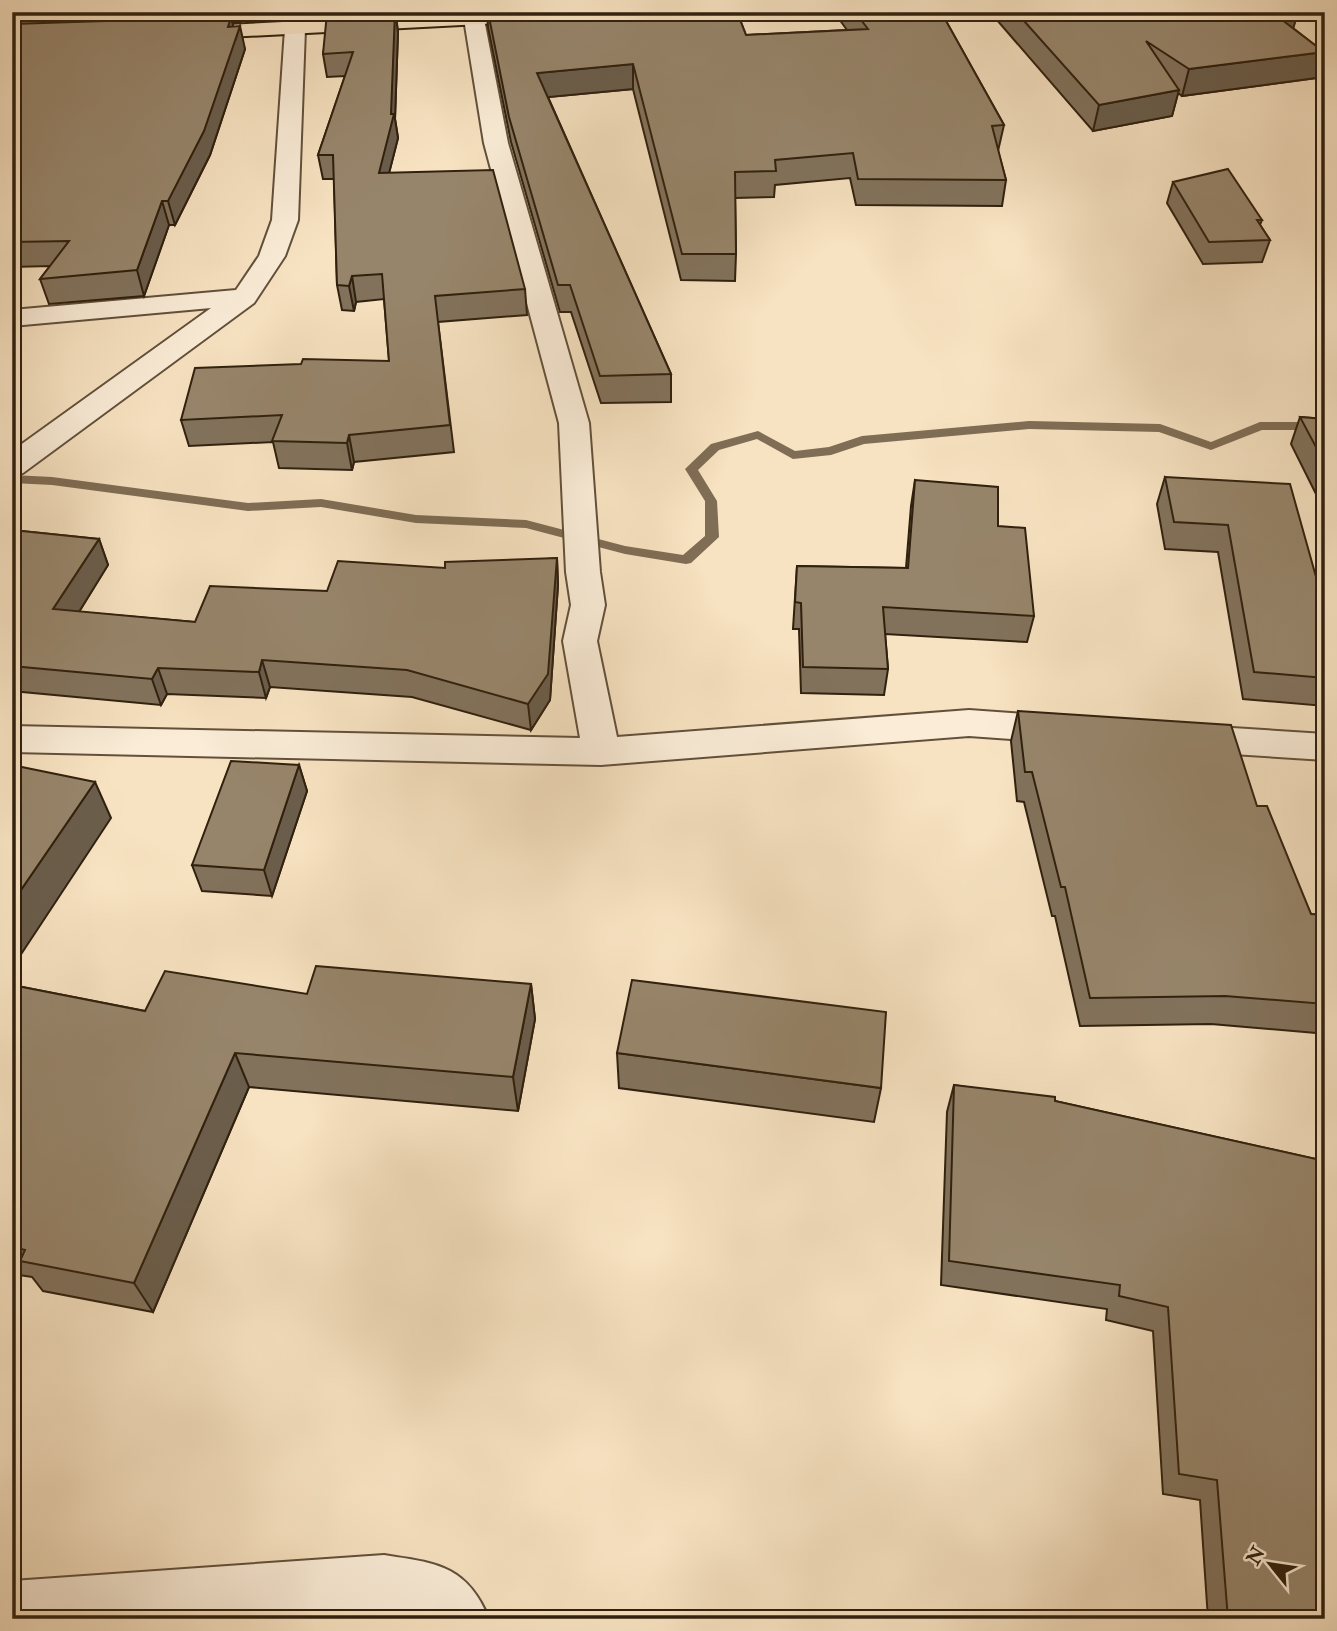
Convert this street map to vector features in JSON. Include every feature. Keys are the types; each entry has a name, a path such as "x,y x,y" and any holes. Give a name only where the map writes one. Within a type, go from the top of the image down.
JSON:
{"main road":[{"path":"174,33 296,21 474,19 598,12"}],"street":[{"path":"474,19 496,144 575,423 583,572 588,605 580,641 601,752"},
{"path":"12,466 244,297 272,256 285,220 296,21"},
{"path":"12,318 244,297"},
{"path":"12,739 601,752 969,723 1106,732"},
{"path":"1147,735 1325,747"},
{"path":"12,1609 384,1583 434,1591 461,1619"}],"building":[{"path":"395,12 391,114 394,114 379,173 493,170 525,289 435,296 450,425 349,435 347,443 272,441 282,415 181,420 195,368 301,364 303,359 389,361 382,274 352,276 349,286 337,285 333,155 318,155 353,52 323,54 327,13"},
{"path":"488,12 737,12 746,35 868,29 855,12 941,12 1004,125 992,126 1006,180 858,179 853,153 775,160 776,171 735,172 736,254 682,254 633,64 537,73 671,374 600,376 570,285 558,285 509,117"},
{"path":"1016,12 1283,12 1273,13 1324,52 1189,69 1146,41 1179,90 1099,105"},
{"path":"231,17 228,27 240,26 204,131 168,201 162,201 137,270 40,279 69,241 12,242 12,24"},
{"path":"1228,169 1262,220 1257,220 1270,240 1209,242 1173,182"},
{"path":"1300,417 1325,419 1325,464"},
{"path":"1165,477 1290,484 1320,591 1325,591 1325,678 1254,672 1228,525 1174,522"},
{"path":"915,480 998,487 998,526 1025,528 1034,616 883,607 888,669 803,667 801,603 795,602 797,566 908,568"},
{"path":"12,530 99,539 53,609 195,622 210,586 327,591 338,561 445,568 445,562 557,558 548,674 528,704 407,670 262,660 259,672 158,668 152,679 12,666"},
{"path":"1018,711 1231,725 1257,806 1267,806 1311,914 1325,915 1325,1004 1225,996 1090,998 1065,887 1061,887 1032,772 1025,772"},
{"path":"231,761 299,765 264,870 192,865"},
{"path":"12,765 95,782 12,903"},
{"path":"316,966 531,984 513,1077 235,1053 134,1283 20,1261 25,1250 12,1247 12,985 145,1011 165,971 307,994"},
{"path":"632,980 886,1012 881,1088 617,1053"},
{"path":"954,1085 1055,1097 1055,1101 1325,1161 1325,1619 1228,1619 1217,1480 1179,1474 1168,1307 1119,1296 1120,1285 949,1261"},
{"path":"360,1617 360,1619 327,1619"}],"waterway":[{"path":"12,479 52,481 248,507 321,503 416,519 526,524 625,550 686,560 712,537 711,501 691,469 715,447 758,435 793,455 831,451 862,440 1029,425 1160,428 1211,446 1260,426 1325,426"}]}
